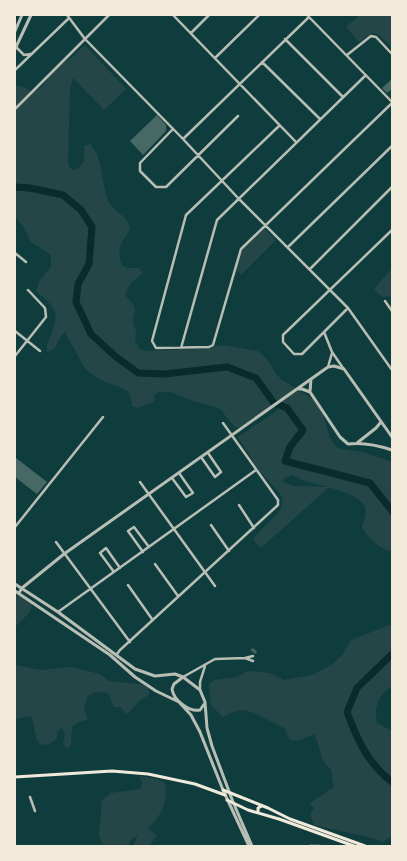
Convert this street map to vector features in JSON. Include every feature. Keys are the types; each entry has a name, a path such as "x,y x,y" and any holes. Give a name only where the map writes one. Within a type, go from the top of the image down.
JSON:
{"main road":[{"path":"15,777 112,771 148,774 195,784 225,795"},
{"path":"223,790 290,819 365,846"},
{"path":"228,800 248,810 279,819 354,846"},
{"path":"248,810 251,806 249,801"},
{"path":"258,813 258,808 262,806"}],"street":[{"path":"15,31 22,15"},
{"path":"30,15 15,48 24,55 32,54"},
{"path":"15,109 109,15"},
{"path":"173,15 296,142"},
{"path":"191,33 209,15"},
{"path":"215,58 259,15"},
{"path":"184,139 308,16 392,103 241,249 213,345 209,347 160,349 154,345 152,341 186,215 279,126"},
{"path":"15,70 67,17 85,39 184,139 238,198 310,268 348,308 392,370"},
{"path":"347,55 371,36 376,37 392,54"},
{"path":"285,39 343,97"},
{"path":"262,62 320,119"},
{"path":"181,349 216,220 366,75"},
{"path":"173,129 141,160 139,167 156,187 166,186 238,116"},
{"path":"288,247 392,146"},
{"path":"310,268 392,187"},
{"path":"348,308 302,354 294,354 283,342 282,335 392,230"},
{"path":"15,253 26,262"},
{"path":"15,356 44,321 47,313 45,308 29,291"},
{"path":"385,301 392,311"},
{"path":"15,330 40,350"},
{"path":"324,332 332,352 392,437"},
{"path":"328,367 332,352"},
{"path":"19,593 22,588 64,554 328,367 334,366 344,369"},
{"path":"310,392 311,379"},
{"path":"297,390 302,389 310,392 340,437 348,444 357,443 377,445 392,450"},
{"path":"15,527 103,417"},
{"path":"357,443 376,428 381,422"},
{"path":"117,654 152,619 229,551 278,504 278,500 223,423"},
{"path":"201,458 214,476 221,472 208,453"},
{"path":"58,612 256,470"},
{"path":"172,478 186,497 193,493 179,473"},
{"path":"140,482 215,586"},
{"path":"239,505 254,528"},
{"path":"212,525 229,551"},
{"path":"142,552 128,531 134,527 149,547"},
{"path":"56,542 130,642"},
{"path":"114,572 100,552 106,548 120,568"},
{"path":"155,564 178,597"},
{"path":"15,584 58,612 117,654 131,667 155,676 175,674 183,677 200,690"},
{"path":"128,585 152,619"},
{"path":"15,591 110,655 135,677 151,687 194,711 200,710 205,702"},
{"path":"249,846 225,795 200,732 191,715 179,702 172,689 176,682 183,677 214,659 245,658 253,656"},
{"path":"245,658 248,661 253,661"},
{"path":"205,665 200,682 200,690 205,702 208,733 233,802 252,846"},
{"path":"30,797 35,811"},
{"path":"310,846 319,846"}],"shaded area":[{"path":"360,15 392,15 391,47 378,34 372,33 359,42 346,27"},
{"path":"85,45 126,89 104,110 73,78 70,89 69,167 74,170 78,169 84,161 84,146 90,144 98,156 108,200 113,208 126,219 128,223 130,229 120,246 119,254 122,266 128,268 139,268 143,273 130,284 125,295 135,308 133,325 136,330 135,341 139,348 145,351 199,349 222,345 258,351 267,359 276,374 281,379 314,400 323,414 330,438 337,448 363,452 392,462 392,551 379,546 362,528 365,507 361,502 355,497 329,487 261,548 253,539 280,509 282,499 276,489 260,472 238,437 275,412 283,404 280,399 258,419 237,428 221,410 216,407 193,401 171,392 158,392 154,396 154,402 137,408 132,406 130,395 126,390 99,379 85,369 65,332 60,337 56,346 51,351 47,352 47,344 55,322 55,316 52,306 36,291 40,280 51,267 51,255 31,242 23,226 15,217 15,86 21,86 33,92 43,86 52,70 70,59","holes":["291,475 308,482 327,487 292,486 281,480"]},
{"path":"264,228 276,240 241,275 236,270 242,250"},
{"path":"392,268 392,299 389,296 382,297 374,289"},
{"path":"15,594 29,601 32,606 29,613 15,627"},
{"path":"392,624 392,687 387,689 380,697 376,713 377,723 392,731 392,836 383,842 372,838 314,825 310,814 314,808 309,804 334,787 331,770 323,761 315,734 297,741 290,740 284,728 255,713 243,710 223,717 211,705 209,684 214,680 237,677 248,671 269,673 284,680 312,675 333,664 342,655 351,640"},
{"path":"15,665 41,670 71,667 100,674 109,681 144,685 149,689 149,695 139,701 128,714 123,711 121,707 114,707 108,693 96,692 88,696 84,708 88,719 77,723 72,727 71,745 67,749 63,744 65,732 61,728 57,732 57,739 49,744 43,745 39,743 37,739 31,716 15,719"},
{"path":"139,776 157,779 164,782 166,788 163,807 157,819 148,828 157,836 149,846 133,846 138,835 130,840 129,846 103,846 99,835 102,800 111,793 140,789 142,783"}],"building":[{"path":"392,79 392,89 387,93 382,88"},
{"path":"157,115 166,125 166,131 143,155 130,141"},
{"path":"16,458 47,482 37,494 15,477"},
{"path":"253,648 257,652 256,654 250,650"}],"waterway":[{"path":"15,187 30,188 63,195 81,210 92,227 89,264 78,284 76,302 91,334 115,356 138,373 164,374 227,367 256,378 274,403 287,408 303,430 290,447 285,461 370,483 392,511"},
{"path":"392,654 357,688 347,712 364,750 376,767 392,782"}]}
